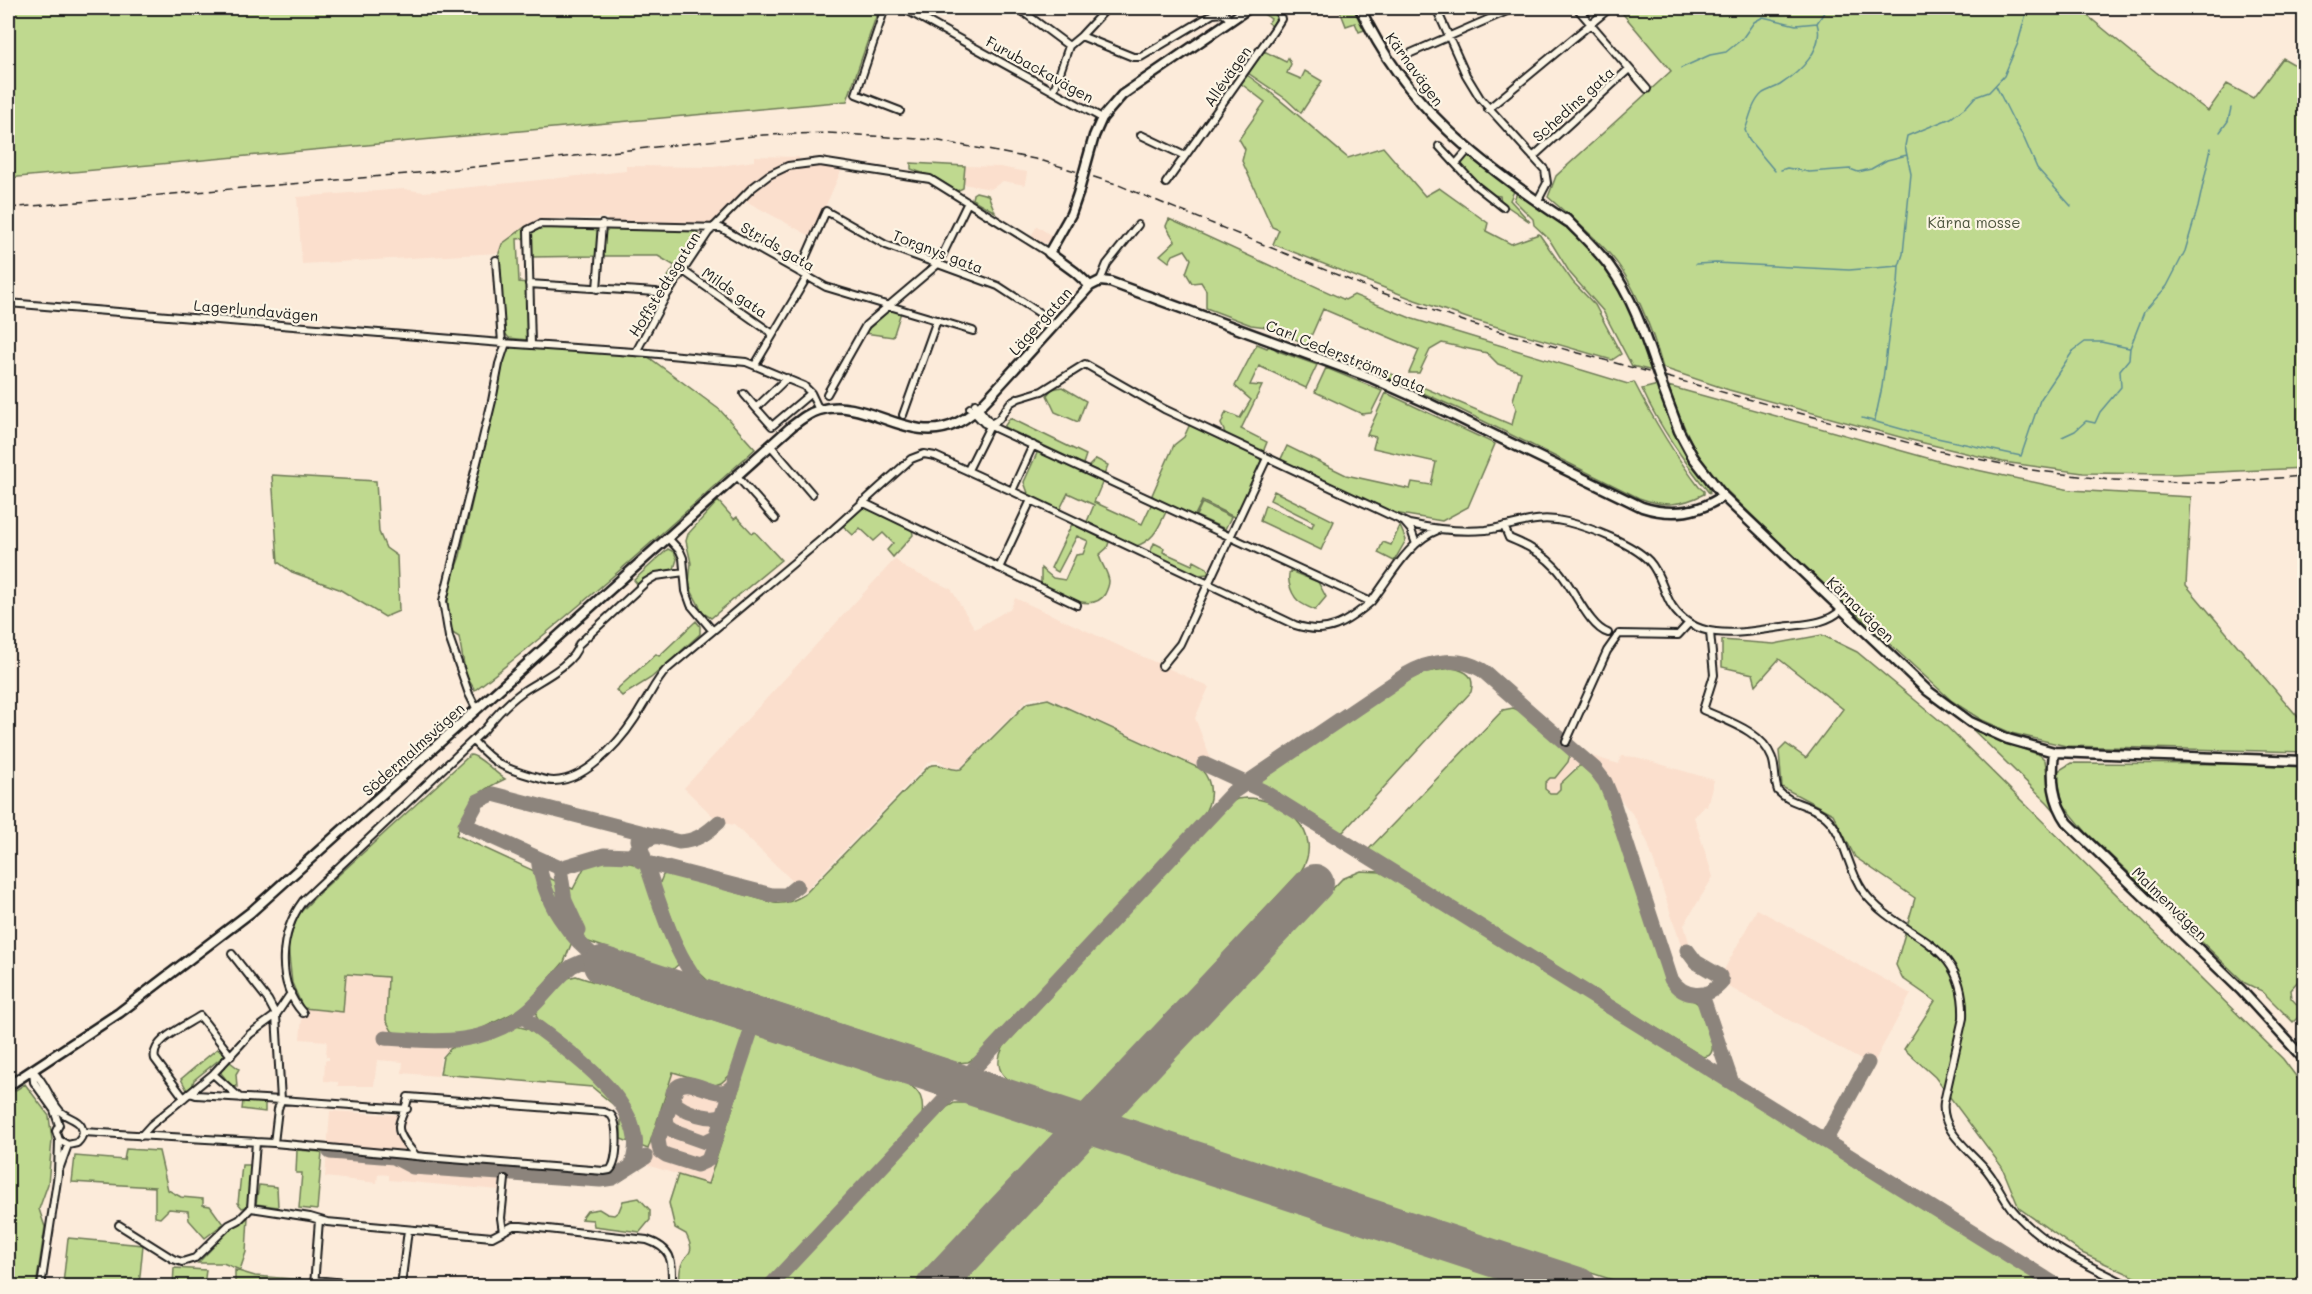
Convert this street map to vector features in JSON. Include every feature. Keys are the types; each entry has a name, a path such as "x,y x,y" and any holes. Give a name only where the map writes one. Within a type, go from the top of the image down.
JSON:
{"street":[{"path":"885,8 856,94 900,111"},
{"name":"Furubackavägen","path":"903,8 917,11 1102,118"},
{"path":"1018,8 1069,46"},
{"path":"1054,90 1069,46 1107,8"},
{"path":"1048,253 1071,214 1094,136 1102,118 1128,89 1249,8"},
{"name":"Allévägen","path":"1166,183 1274,30 1281,19 1278,8"},
{"name":"Kärnavägen","path":"1360,8 1383,52 1411,91 1438,122 1468,150 1568,222 1595,248 1621,283 1639,321 1679,431 1693,457 1723,496 1928,691 1959,715 2008,739 2054,752 2304,761"},
{"path":"1436,8 1466,75 1488,109 1545,170 1546,189 1539,200"},
{"path":"1411,53 1510,8"},
{"path":"1577,8 1647,89"},
{"path":"1488,109 1610,8"},
{"path":"1081,36 1133,57 1141,57 1213,14 1223,14 1231,20"},
{"name":"Schedins gata","path":"1533,157 1629,69"},
{"path":"1141,135 1185,156"},
{"path":"1439,146 1476,185 1503,207"},
{"path":"1456,164 1468,150"},
{"name":"Hoffstedtsgatan","path":"636,352 666,296 708,233 752,188 779,169 803,162 820,162 924,177 968,202"},
{"path":"827,394 862,329 938,264 968,202 1048,253 1090,286 1100,282 1107,264 1138,225"},
{"name":"Torgnys gata","path":"799,272 826,212 886,245 998,286 1041,314"},
{"name":"Strids gata","path":"529,284 528,230 540,224 715,227 732,233 807,277 833,289 973,331"},
{"path":"597,289 602,225"},
{"path":"477,710 449,637 443,601 504,343 496,260"},
{"name":"Milds gata","path":"682,270 773,334"},
{"path":"755,365 807,277"},
{"name":"Carl Cederströms gata","path":"1100,282 1121,285 1372,378 1642,507 1660,512 1685,511 1711,504 1723,496"},
{"path":"531,345 529,284 656,292 666,296"},
{"name":"Lägergatan","path":"974,408 1010,373 1090,286"},
{"name":"Lagerlundavägen","path":"8,303 737,361 755,365 787,378 804,386 811,393"},
{"path":"903,415 937,320"},
{"path":"968,470 991,424 999,419 1014,400 1042,391 1085,364 1164,409 1405,522 1441,529 1484,530 1532,519 1559,520 1625,545 1650,562 1672,606 1689,623 1710,632 1751,632 1823,621 1835,616 1841,610"},
{"path":"756,408 787,378"},
{"path":"744,394 772,426 811,393 819,410 855,408 920,430 938,429 974,408 984,423 991,424 1371,602"},
{"name":"Södermalmsvägen","path":"8,1086 152,990 251,912 770,445 798,422 819,410"},
{"path":"770,445 812,494"},
{"path":"1011,491 1033,445"},
{"path":"473,741 490,759 510,770 549,780 576,776 605,754 636,716 660,677 711,630 828,534 911,459 920,455 935,456 968,470 1295,625 1313,630 1338,625 1356,615 1371,602 1416,544 1441,529"},
{"path":"1162,666 1180,644 1268,458"},
{"path":"736,476 775,519"},
{"path":"999,568 1031,500"},
{"path":"862,502 1077,605"},
{"path":"1405,522 1416,544"},
{"path":"1504,526 1509,538 1533,549 1557,568 1593,622 1608,633"},
{"path":"667,537 680,551 683,558 686,591 691,605 711,630"},
{"path":"303,1012 291,993 284,952 287,932 296,911 320,884 473,741 497,713 523,691 545,679 576,652 579,644 646,582 656,576 684,572"},
{"path":"1566,742 1607,651 1619,634 1678,635 1689,623"},
{"path":"1710,632 1714,675 1703,710 1740,728 1762,742 1773,761 1778,791 1792,802 1816,810 1827,818 1836,829 1851,871 1864,893 1883,911 1938,951 1959,982 1964,1005 1944,1102 1943,1115 1948,1127 1988,1171 2011,1208 2024,1221 2070,1256 2130,1287"},
{"name":"Malmenvägen","path":"2054,752 2052,777 2054,792 2060,812 2068,823 2241,990 2304,1059"},
{"path":"232,954 268,1000 276,1016 281,1100 274,1143"},
{"path":"141,1136 213,1074 250,1034 276,1016 291,993"},
{"path":"184,1098 155,1059 154,1052 159,1044 177,1029 186,1026 200,1016 231,1056"},
{"path":"33,1071 41,1078 57,1108 70,1119 79,1122 83,1132"},
{"path":"33,1071 34,1082 51,1104 58,1125 56,1131 59,1140 58,1174 41,1287"},
{"path":"213,1074 241,1098"},
{"path":"190,1093 407,1108"},
{"path":"83,1132 274,1143 416,1156 610,1170 614,1165 617,1125 611,1115 604,1112 408,1098 399,1133 416,1156"},
{"path":"58,1125 70,1119"},
{"path":"59,1140 68,1145 77,1143 83,1132"},
{"path":"251,1208 256,1142"},
{"path":"58,1174 68,1145"},
{"path":"502,1232 505,1179"},
{"path":"119,1225 173,1259 187,1261 195,1258 229,1225 251,1208 319,1220 492,1237 513,1226 521,1226 647,1240 663,1247 667,1252 672,1266 672,1287"},
{"path":"319,1220 314,1283 377,1287"},
{"path":"401,1287 408,1230"},
{"path":"503,1287 516,1283 544,1287"}],"shaded area":[{"path":"754,156 799,157 799,160 768,170 759,176 712,225 607,222 607,218 539,219 502,244 499,253 302,264 297,197 404,189 423,192 626,171 626,166 714,167 754,161"},
{"path":"815,163 841,171 812,237 744,200 779,173"},
{"path":"965,166 1000,167 1027,172 1025,185 1003,181 991,189 963,184"},
{"path":"1037,226 1052,236 1048,243 1043,243 1031,236"},
{"path":"895,559 905,568 951,589 975,629 1011,608 1015,598 1209,687 1195,718 1210,757 1201,768 1049,698 1033,698 1026,701 961,767 949,768 940,761 934,760 928,763 804,892 734,825 719,822 684,788"},
{"path":"1542,715 1585,754 1619,764 1621,756 1636,757 1714,780 1707,807 1704,806 1694,817 1713,877 1684,925 1691,949 1683,951 1647,841 1634,816 1620,799 1581,765 1574,768 1560,783 1560,788 1555,793 1550,793 1545,788 1545,783 1555,778 1569,763 1571,756 1537,722"},
{"path":"1757,909 1911,994 1872,1066 1718,981"},
{"path":"346,974 389,977 386,1020 392,1031 400,1035 454,1037 454,1045 441,1057 438,1076 402,1073 403,1062 377,1060 374,1086 338,1086 338,1082 324,1081 325,1060 329,1060 329,1057 326,1057 327,1041 300,1039 303,1008 343,1012"},
{"path":"673,1072 715,1085 730,1075 742,1079 708,1184 644,1164"},
{"path":"330,1111 398,1115 407,1122 403,1130 418,1151 429,1160 599,1175 618,1170 623,1178 612,1183 596,1184 500,1177 499,1190 389,1180 389,1175 378,1174 377,1183 325,1177"}],"green space":[{"path":"8,8 879,8 847,101 8,178"},
{"path":"1255,8 1274,8 1278,15 1272,26 1268,23 1271,19"},
{"path":"1339,8 1353,8 1364,30 1359,32 1355,23 1346,26"},
{"name":"Kärna mosse","path":"1618,8 2078,8 2208,111 2227,84 2253,98 2283,58 2304,70 2304,468 2174,474 2083,473 2003,462 1907,439 1729,390 1663,368 1654,338 1634,290 1616,262 1593,237 1548,197 1556,176 1671,71"},
{"path":"1264,51 1286,62 1288,58 1291,64 1287,73 1301,79 1305,71 1322,81 1301,113 1286,99 1248,73"},
{"path":"1247,75 1348,158 1383,147 1425,196 1439,188 1488,223 1486,231 1511,244 1539,234 1573,282 1595,305 1621,354 1612,360 1470,319 1415,300 1273,244 1279,230 1272,227 1242,161 1245,149 1239,139 1265,102 1240,83"},
{"path":"1468,154 1515,189 1510,200 1530,222 1501,202 1500,196 1492,195 1462,167 1461,161"},
{"path":"911,163 965,166 963,188 957,191 936,178 911,169"},
{"path":"1518,190 1577,235 1603,265 1632,316 1653,371 1632,366 1603,311 1570,273 1549,239 1534,225 1533,219 1514,200"},
{"path":"976,192 988,195 995,212 972,199"},
{"path":"1169,219 1345,300 1354,295 1413,319 1628,384 1634,382 1664,436 1704,494 1688,501 1672,504 1656,503 1639,498 1459,409 1362,366 1366,363 1512,425 1516,408 1513,400 1521,372 1498,364 1487,353 1442,343 1430,350 1419,373 1409,373 1419,350 1323,309 1309,341 1325,348 1323,351 1267,327 1251,325 1206,308 1206,290 1201,282 1192,283 1186,273 1191,259 1185,250 1173,255 1169,262 1160,255 1175,241 1166,226"},
{"path":"525,227 526,238 517,239 519,282 527,283 528,340 509,338 503,331 499,253 502,244"},
{"path":"541,228 600,228 597,256 531,257 531,233"},
{"path":"605,228 697,230 699,236 668,285 660,289 675,266 658,256 602,256"},
{"path":"891,309 901,312 893,337 864,333"},
{"path":"1257,344 1267,348 1270,345 1278,351 1317,365 1306,388 1259,366 1250,385 1262,386 1241,429 1267,442 1263,452 1226,435 1221,424 1226,412 1240,418 1251,400 1235,386"},
{"path":"507,346 647,356 720,410 755,449 582,603 475,690 466,676 459,637 451,632 448,602 450,585 460,556"},
{"path":"1326,368 1382,391 1371,413 1362,414 1315,392"},
{"path":"1658,385 1681,443 1709,488 1710,494 1673,444 1642,389"},
{"path":"1668,386 1949,464 2070,490 2191,497 2186,585 2304,724 2304,752 2066,746 2011,733 1980,719 1952,701 1803,565 1720,484 1703,462 1690,438"},
{"path":"1062,387 1086,401 1078,422 1055,412 1047,395 1052,389"},
{"path":"1386,393 1495,444 1468,507 1442,521 1394,513 1280,461 1287,446 1346,475 1410,489 1412,482 1431,485 1436,462 1373,448 1376,437 1367,435"},
{"path":"1010,418 1086,455 1083,464 1004,427"},
{"path":"1190,424 1257,455 1263,463 1236,518 1202,501 1194,517 1152,495 1174,445 1184,437"},
{"path":"1038,451 1103,481 1094,502 1142,524 1152,503 1167,510 1155,533 1147,541 1134,547 1086,524 1094,505 1068,493 1059,511 1029,496 1024,482"},
{"path":"1096,459 1108,465 1104,475 1088,467"},
{"path":"272,475 376,481 379,532 386,548 397,556 399,611 385,617 339,589 292,572 278,562"},
{"path":"1274,491 1334,521 1321,550 1260,521 1265,505 1312,527 1314,522 1270,500"},
{"path":"718,501 734,519 737,517 752,533 755,532 781,560 711,618 703,613 689,583 691,563 686,541 688,534"},
{"path":"1202,503 1231,517 1225,529 1196,516"},
{"path":"862,506 912,529 913,535 893,557 887,550 893,543 883,533 874,541 860,528 853,535 842,525"},
{"path":"1072,524 1109,542 1107,548 1099,555 1109,581 1105,594 1099,600 1083,602 1074,600 1041,585 1041,568 1053,578 1065,580 1076,555 1083,554 1088,541 1077,536 1058,572 1051,568"},
{"path":"1400,526 1406,540 1394,561 1378,553 1383,542 1391,545"},
{"path":"1154,543 1164,548 1163,552 1192,565 1194,561 1207,568 1209,574 1197,575 1150,553"},
{"path":"668,549 674,552 677,559 674,569 652,574 638,585 634,580"},
{"path":"1290,571 1318,582 1326,597 1315,610 1295,597 1289,584"},
{"path":"696,621 700,626 700,634 651,678 622,696 616,690 656,654 659,656"},
{"path":"1822,635 1857,652 1945,725 2283,1059 2304,1087 2304,1286 2155,1286 2082,1253 2019,1208 2002,1167 1935,1077 1904,1049 1935,1001 1902,978 1896,965 1915,898 1855,857 1833,814 1782,787 1779,751 1786,744 1806,758 1843,709 1779,659 1756,685 1753,674 1722,667 1722,640 1774,644"},
{"path":"1452,668 1469,675 1472,682 1471,692 1343,832 1339,832 1259,783 1262,777 1408,680 1426,672"},
{"path":"1048,699 1201,769 1210,786 1210,798 1202,817 977,1057 968,1062 957,1063 708,981 688,962 659,885 663,875 668,873 774,903 794,900 805,894 929,766 961,769 1027,703"},
{"path":"1513,708 1523,712 1570,755 1568,762 1555,778 1550,778 1545,783 1545,789 1550,793 1556,793 1560,789 1560,784 1579,766 1582,766 1597,780 1602,788 1665,979 1682,996 1695,1002 1703,1013 1712,1043 1709,1056 1703,1057 1368,850 1503,710"},
{"path":"1969,726 2003,742 2040,755 2045,760 2050,797 2055,811 2047,802"},
{"path":"470,755 482,761 505,779 473,800 456,835 573,889 585,866 611,859 639,865 647,875 679,964 672,970 574,937 564,962 525,1007 481,1029 447,1037 399,1035 392,1031 386,1020 388,977 346,974 343,1012 303,1008 292,983 288,946 297,916 319,893"},
{"path":"2071,763 2245,764 2304,767 2304,984 2299,980 2290,990 2291,998 2304,1012 2293,1022 2262,991 2245,983 2086,832 2063,804 2057,775 2058,771"},
{"path":"1246,798 1273,804 1296,820 1304,831 1308,843 1307,857 1301,871 1082,1106 1023,1087 1009,1080 1002,1073 999,1064 1004,1046 1228,804 1237,799"},
{"path":"1361,871 1380,872 1394,879 2049,1286 1631,1286 1116,1117 1342,879"},
{"path":"576,976 906,1083 920,1096 922,1116 763,1286 679,1286 681,1266 690,1253 691,1246 686,1234 675,1228 669,1203 678,1175 708,1184 742,1079 730,1075 715,1085 673,1072 648,1149 621,1139 621,1117 616,1107 592,1087 440,1074 443,1057 455,1046 497,1036 516,1026 528,1029 537,1035 543,1028 536,1016 540,1002 556,985"},
{"path":"217,1049 226,1054 194,1080 192,1087 187,1090 181,1079"},
{"path":"230,1062 239,1069 236,1074 237,1087 232,1087 221,1073 222,1067"},
{"path":"25,1084 49,1116 52,1140 48,1184 39,1209 45,1227 36,1286 8,1286 8,1095"},
{"path":"243,1101 265,1103 265,1112 242,1109"},
{"path":"954,1103 967,1103 1053,1132 1055,1136 913,1286 777,1286 947,1107"},
{"path":"1091,1144 1522,1286 956,1286"},
{"path":"126,1149 159,1151 168,1190 181,1197 203,1199 203,1205 210,1206 223,1224 205,1238 189,1220 188,1211 169,1209 160,1218 155,1217 155,1187 72,1182 75,1156 124,1160"},
{"path":"297,1150 322,1152 317,1210 299,1208 302,1173 296,1173"},
{"path":"242,1165 251,1165 248,1202 246,1207 242,1208 238,1203"},
{"path":"259,1185 277,1187 278,1207 256,1204"},
{"path":"639,1198 650,1210 650,1220 640,1232 594,1226 593,1220 581,1219 587,1211 599,1209 614,1215 619,1211 623,1201"},
{"path":"248,1217 246,1252 240,1270 223,1263 198,1263 232,1227"},
{"path":"68,1238 143,1245 139,1286 63,1284"},
{"path":"174,1268 206,1270 204,1286 173,1286"},
{"path":"235,1270 255,1276 304,1280 304,1286 235,1286"}],"waterway":[{"path":"1681,68 1710,55 1726,52 1742,39 1754,22 1763,17 1796,25 1817,23 1827,8"},
{"path":"2021,8 2025,11"},
{"path":"1696,264 1849,270 1899,266 1903,254 1911,174 1905,146 1907,136 1951,118 1975,97 1989,92 2004,76 2018,43 2027,10"},
{"path":"1775,171 1749,140 1745,130 1759,97 1788,80 1809,59 1817,42 1819,33 1817,23"},
{"path":"1996,86 2037,168 2071,206"},
{"path":"2220,132 2228,121 2231,108"},
{"path":"2062,437 2075,431 2086,421 2095,423 2100,412 2121,387 2120,370 2129,359 2130,348 2144,312 2167,286 2185,251 2198,207 2211,148"},
{"path":"1781,170 1787,168 1809,172 1850,169 1858,172 1871,169 1887,160 1907,155"},
{"path":"1875,420 1882,387 1899,266"},
{"path":"1862,418 1923,435 2021,456 2040,400 2073,351 2085,342 2101,342 2129,348"}],"taxiway":[{"path":"770,1286 1233,792 1407,674 1434,663 1463,663 1482,670 1595,769 1605,782 1612,799 1671,979 1682,990 1695,994 1709,992 1722,982"},
{"path":"1204,764 1263,791 1732,1083"},
{"path":"657,836 646,840 631,856 604,855 560,868 465,825 478,801 493,794 679,842 701,836 719,822"},
{"path":"638,840 668,928 678,949 703,988 719,1004"},
{"path":"538,858 545,889 559,917 579,942 603,962"},
{"path":"640,861 772,895 786,895 797,886"},
{"path":"560,868 565,901 579,931"},
{"path":"1687,950 1696,962 1720,976"},
{"path":"385,1038 443,1041 479,1036 496,1030 530,1009 572,966 581,962 602,965"},
{"path":"1702,995 1732,1083 2058,1286"},
{"path":"521,1015 571,1053 606,1085 619,1102 630,1120 635,1138 632,1165"},
{"path":"734,1084 728,1090 721,1092 691,1084 677,1087 658,1140 660,1151 697,1165 708,1160 710,1155 751,1031 762,1023 773,1022"},
{"path":"1825,1141 1868,1063"},
{"path":"673,1092 674,1102 690,1112 713,1117 724,1114"},
{"path":"666,1114 667,1126 674,1131 705,1142 717,1136"},
{"path":"330,1152 394,1157 413,1167 600,1180 613,1178 646,1157"}],"runway":[{"path":"935,1286 1315,883"},
{"path":"602,965 1578,1286"}],"railway":[{"path":"8,208 430,172 763,135 828,133 934,140 1040,160 1116,184 1374,290 1472,324 1939,451 2032,470 2110,480 2216,483 2304,476"}]}
